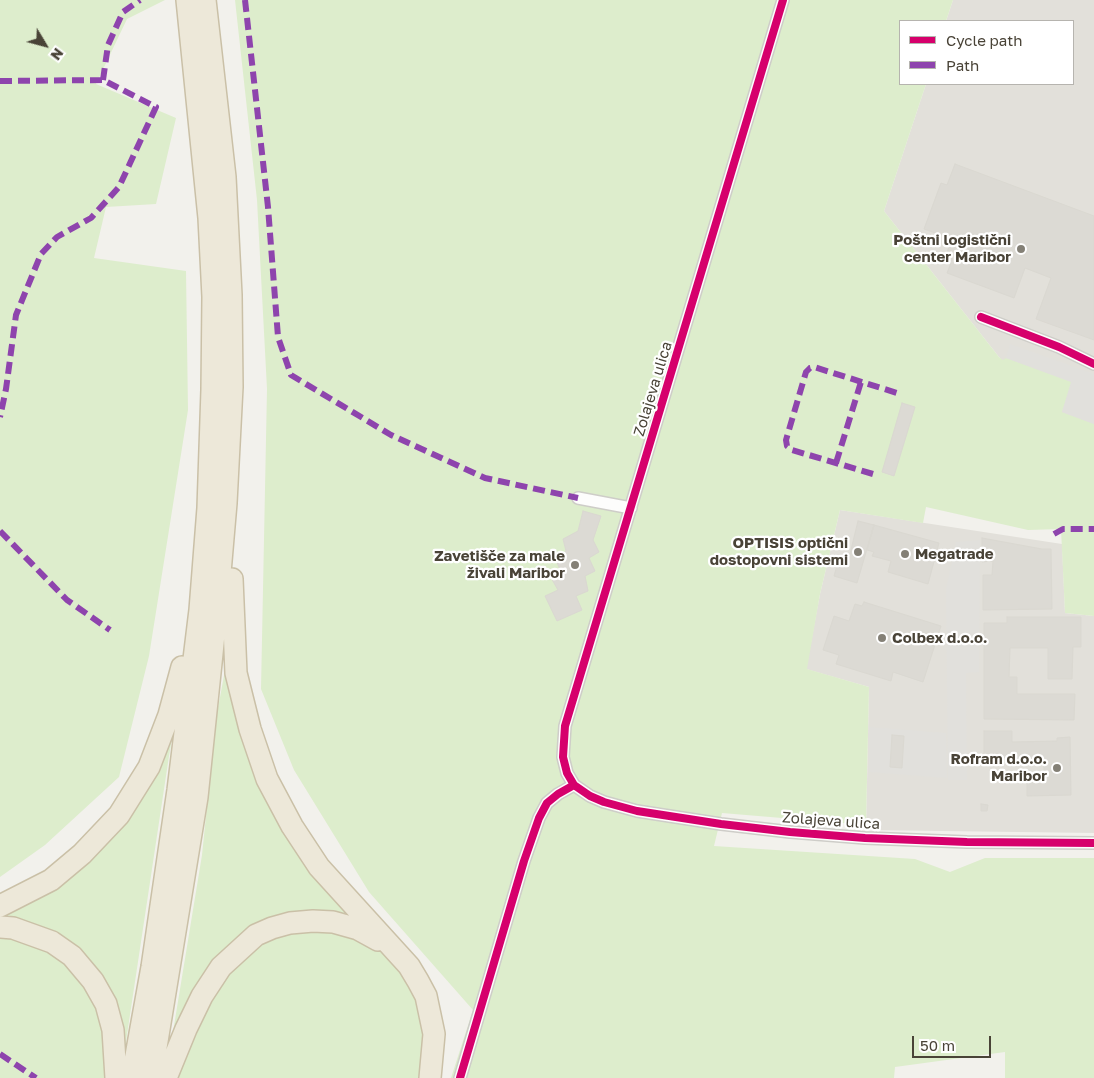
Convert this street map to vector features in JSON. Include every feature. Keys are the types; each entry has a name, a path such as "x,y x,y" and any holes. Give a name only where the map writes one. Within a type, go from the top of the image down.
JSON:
{"highway":[{"path":"132,1078 152,967 178,790 200,610 208,508 213,297 209,218 187,0"},
{"path":"152,1078 197,797 226,503 232,386 231,295 225,177 205,0"},
{"path":"226,503 234,522 232,593 236,673 250,729 267,779 292,826 319,867 409,966 426,996 434,1034 430,1078"},
{"path":"0,906 51,880 82,854 119,815 149,767 169,715 181,672 190,627 200,610"},
{"path":"166,1078 202,996 221,967 256,935 290,923 333,922 358,929 394,950"},
{"path":"0,927 13,928 52,942 72,956 93,981 106,1004 113,1030 116,1078"}],"street":[{"name":"Zolajeva ulica","path":"783,0 565,726 563,757 567,773 574,785 590,796 604,802 637,811 721,824 866,838 967,842 1094,843"},
{"path":"981,317 1059,347 1094,364"},
{"path":"578,498 631,508"},
{"path":"460,1078 524,861 539,818 547,803 574,785"}],"shaded area":[{"path":"953,0 1094,0 1094,482 1061,419 999,357 884,211 926,85 1074,85 1074,20 946,20"},
{"path":"1010,344 1094,374 1094,424 1062,412 1071,382 1006,358"},
{"path":"840,510 1062,544 1065,613 1094,616 1094,833 866,830 869,687 806,669 820,594"},
{"path":"980,540 979,672 966,673 967,780 948,780 946,589 956,542"},
{"path":"869,727 946,733 947,778 869,772"}],"green space":[{"path":"0,0 165,0 127,19 96,84 176,118 156,204 106,207 94,258 186,271 188,410 149,656 119,777 45,845 0,877"},
{"path":"235,0 953,0 946,20 899,20 899,85 926,85 884,211 999,357 1003,360 1006,358 1072,382 1062,412 1094,424 1094,616 1065,613 1061,529 1028,530 926,507 923,523 840,510 820,594 807,669 869,687 866,825 722,813 714,846 915,859 950,872 985,858 1094,858 1094,1078 1005,1078 1005,1052 895,1067 894,1078 451,1078 473,1010 369,892 294,770 261,689 267,389 257,200"},
{"path":"228,645 250,750 368,930 263,925 171,1044 202,855 216,719 225,670 223,646"},
{"path":"178,706 125,1048 121,1047 96,975 0,920 0,911 73,868"},
{"path":"332,926 389,953 422,1007 427,1037 424,1059 418,1078 177,1078 181,1064 222,975 273,932"},
{"path":"0,932 36,940 85,978 107,1036 107,1078 0,1078"}],"building":[{"name":"Poštni logistični center Maribor","path":"955,164 1094,216 1094,340 1036,319 1051,278 1025,268 1014,298 947,273 951,263 944,260 952,239 924,229 941,183 947,185"},
{"path":"902,403 915,407 894,476 882,472"},
{"name":"Zavetišče za male živali Maribor","path":"583,511 601,516 593,540 599,552 589,558 595,571 585,576 588,591 576,596 582,610 557,621 545,596 558,590 550,576 561,572 556,560 566,551 563,539 578,531"},
{"name":"OPTISIS optični dostopovni sistemi","path":"858,521 874,525 857,583 834,576 840,555 849,558"},
{"name":"Megatrade","path":"874,525 939,543 928,584 888,572 891,561 872,556 874,552 867,550"},
{"path":"982,538 1051,549 1052,609 983,610 983,575 992,575 993,561 982,562"},
{"name":"Colbex d.o.o.","path":"864,602 941,626 923,682 893,672 891,681 836,664 839,655 823,650 834,616 849,621 855,604 862,606"},
{"path":"1007,617 1081,617 1081,647 1073,647 1072,679 1048,679 1048,648 1010,648 1009,677 1017,677 1017,694 1075,694 1074,720 984,719 984,623 1007,623"},
{"name":"Rofram d.o.o. Maribor","path":"984,731 1012,731 1012,742 1057,741 1057,738 1070,737 1071,795 1027,796 1027,776 1044,776 1044,760 984,761"},
{"path":"892,735 904,736 902,768 890,767"},
{"path":"981,804 988,805 987,811 981,811"}],"marked path":[{"path":"103,80 108,45 123,12 140,0"},
{"path":"245,0 268,207 278,337 291,375 391,435 485,478 578,498"},
{"path":"0,81 103,80 156,107 119,187 91,218 57,237 41,254 16,315 6,389 0,417"},
{"path":"873,474 792,450 787,446 786,440 806,372 814,367 897,393"},
{"path":"836,463 861,382"},
{"path":"1054,534 1063,529 1094,529"},
{"path":"0,531 67,600 110,630"},
{"path":"0,1054 36,1078"}],"cycle path":[{"path":"783,0 565,726 563,757 567,773 574,785 590,796 604,802 637,811 721,824 865,838 967,842 1094,843"},
{"path":"981,317 1059,347 1094,364"},
{"path":"460,1078 524,861 539,818 547,803 574,785"}],"place":[{"name":"Poštni logistični center Maribor","path":"1021,249"},
{"name":"OPTISIS optični dostopovni sistemi","path":"858,552"},
{"name":"Megatrade","path":"905,554"},
{"name":"Zavetišče za male živali Maribor","path":"575,565"},
{"name":"Colbex d.o.o.","path":"882,638"},
{"name":"Rofram d.o.o. Maribor","path":"1057,768"}]}
